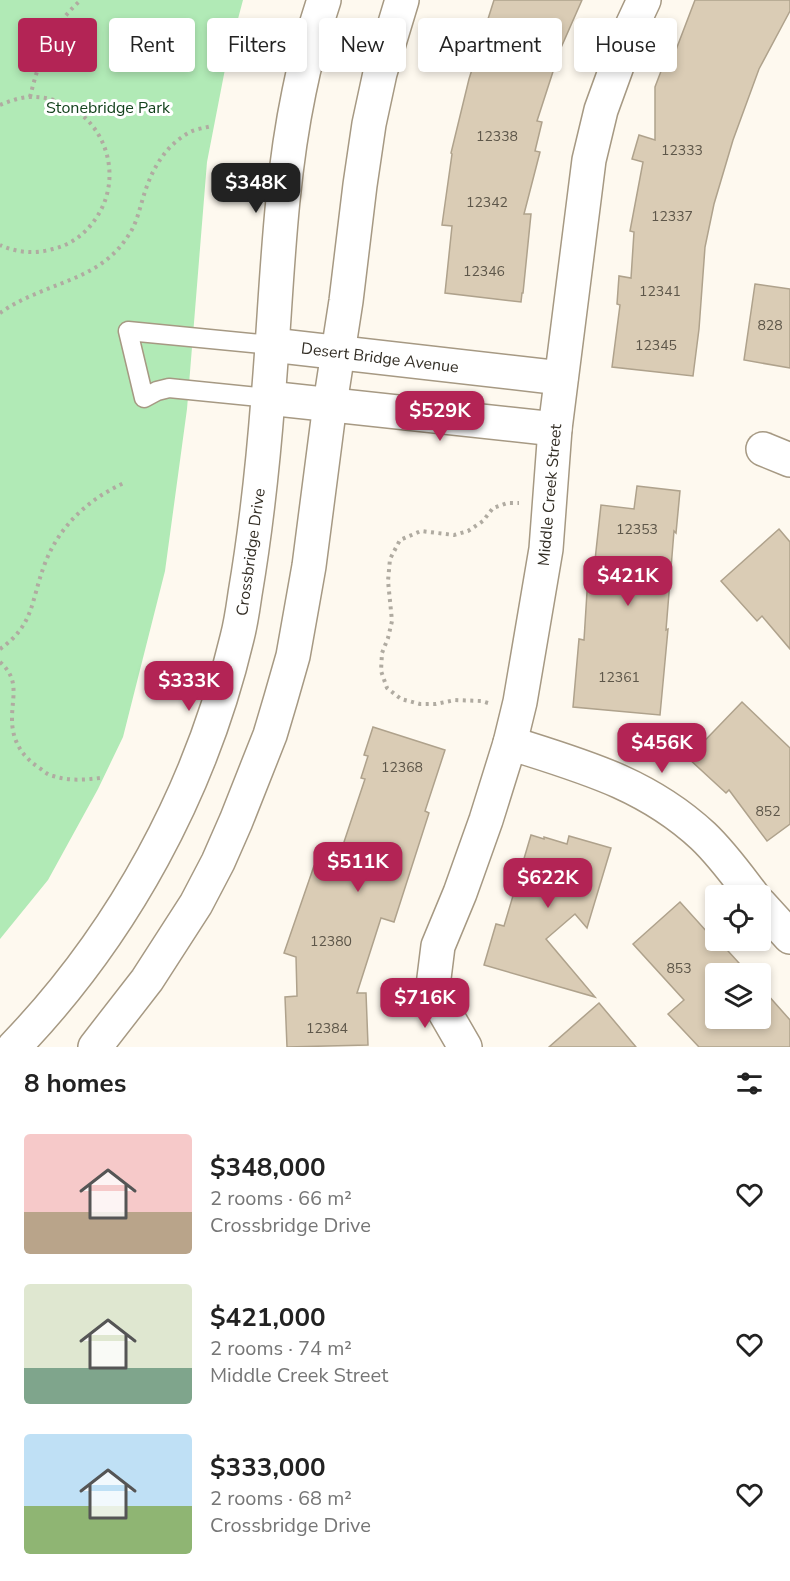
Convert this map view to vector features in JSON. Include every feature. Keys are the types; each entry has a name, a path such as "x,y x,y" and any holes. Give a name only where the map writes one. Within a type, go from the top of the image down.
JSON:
{"street":[{"name":"Crossbridge Drive","path":"14,1047 75,976 136,887 188,786 223,692 238,636 256,529 280,237 291,135 299,90 324,0"},
{"path":"95,1047 147,980 196,904 236,821 270,735 293,656 312,547 369,124 380,73 402,0"},
{"name":"Middle Creek Street","path":"465,1047 433,987 438,946 486,820 520,702 546,549 555,429 589,160 601,110 630,30 644,0"},
{"name":"Desert Bridge Avenue","path":"272,345 561,378"},
{"path":"268,398 555,429"},
{"path":"510,743 589,769 646,794 703,836 745,885"},
{"path":"771,916 790,937"}],"lane":[{"path":"268,398 169,388 144,398 128,331 272,345"}],"path":[{"path":"30,97 44,51 56,28 81,0"},
{"path":"0,105 30,97 65,104 81,114 94,126 103,142 109,159 111,177 108,195 101,212 91,226 77,239 44,252 26,252 0,245"},
{"path":"0,313 32,296 78,278 98,267 116,252 129,235 150,176 160,158 173,142 191,131 212,126"},
{"path":"0,649 19,633 27,620 43,568 60,534 84,508 112,488 126,482"},
{"path":"491,704 481,701 455,700 436,704 420,704 401,699 387,688 381,671 382,653 392,621 388,581 390,558 400,540 421,531 454,535 468,531 483,521 493,508 507,503 523,504"},
{"path":"0,662 12,680 15,695 12,717 14,734 21,752 50,778 68,780 100,778"}],"green space":[{"name":"Stonebridge Park","path":"0,0 243,0 238,18 207,18 207,72 224,72 207,162 187,409 165,571 123,737 98,789 48,880 0,939"}],"building":[{"path":"494,0 582,0 562,45 562,18 488,18"},
{"path":"695,0 790,0 790,11 759,69 733,140 714,204 705,247 693,376 612,367 620,305 617,304 619,276 631,278 634,232 630,231 643,162 632,159 639,135 655,140 655,87 661,72 677,72 677,47"},
{"path":"471,72 553,72 537,121 542,122 535,151 540,152 524,214 531,214 521,302 445,293 452,226 442,225 451,153"},
{"path":"755,284 790,289 790,368 744,360"},
{"path":"637,486 680,491 676,533 674,531 660,715 573,707 579,639 584,640 589,560 595,560 601,505 634,509"},
{"path":"779,529 790,542 790,649 762,616 757,621 721,581"},
{"path":"742,702 790,748 790,824 767,841 729,790 726,793 688,758"},
{"path":"373,727 445,750 425,811 429,813 394,922 381,918 357,993 366,993 368,1045 287,1047 285,997 297,996 296,957 284,953 314,866 319,865 326,846 341,851 365,779 361,778 368,756 364,755"},
{"path":"531,835 567,844 569,836 611,848 587,928 575,914 546,939 595,997 484,965 496,924 504,926"},
{"path":"680,902 705,930 705,951 728,951 739,963 705,963 705,1029 771,1029 771,998 790,1020 790,1047 699,1047 668,1014 684,1000 633,944"},
{"path":"599,1003 636,1047 549,1047"}]}
